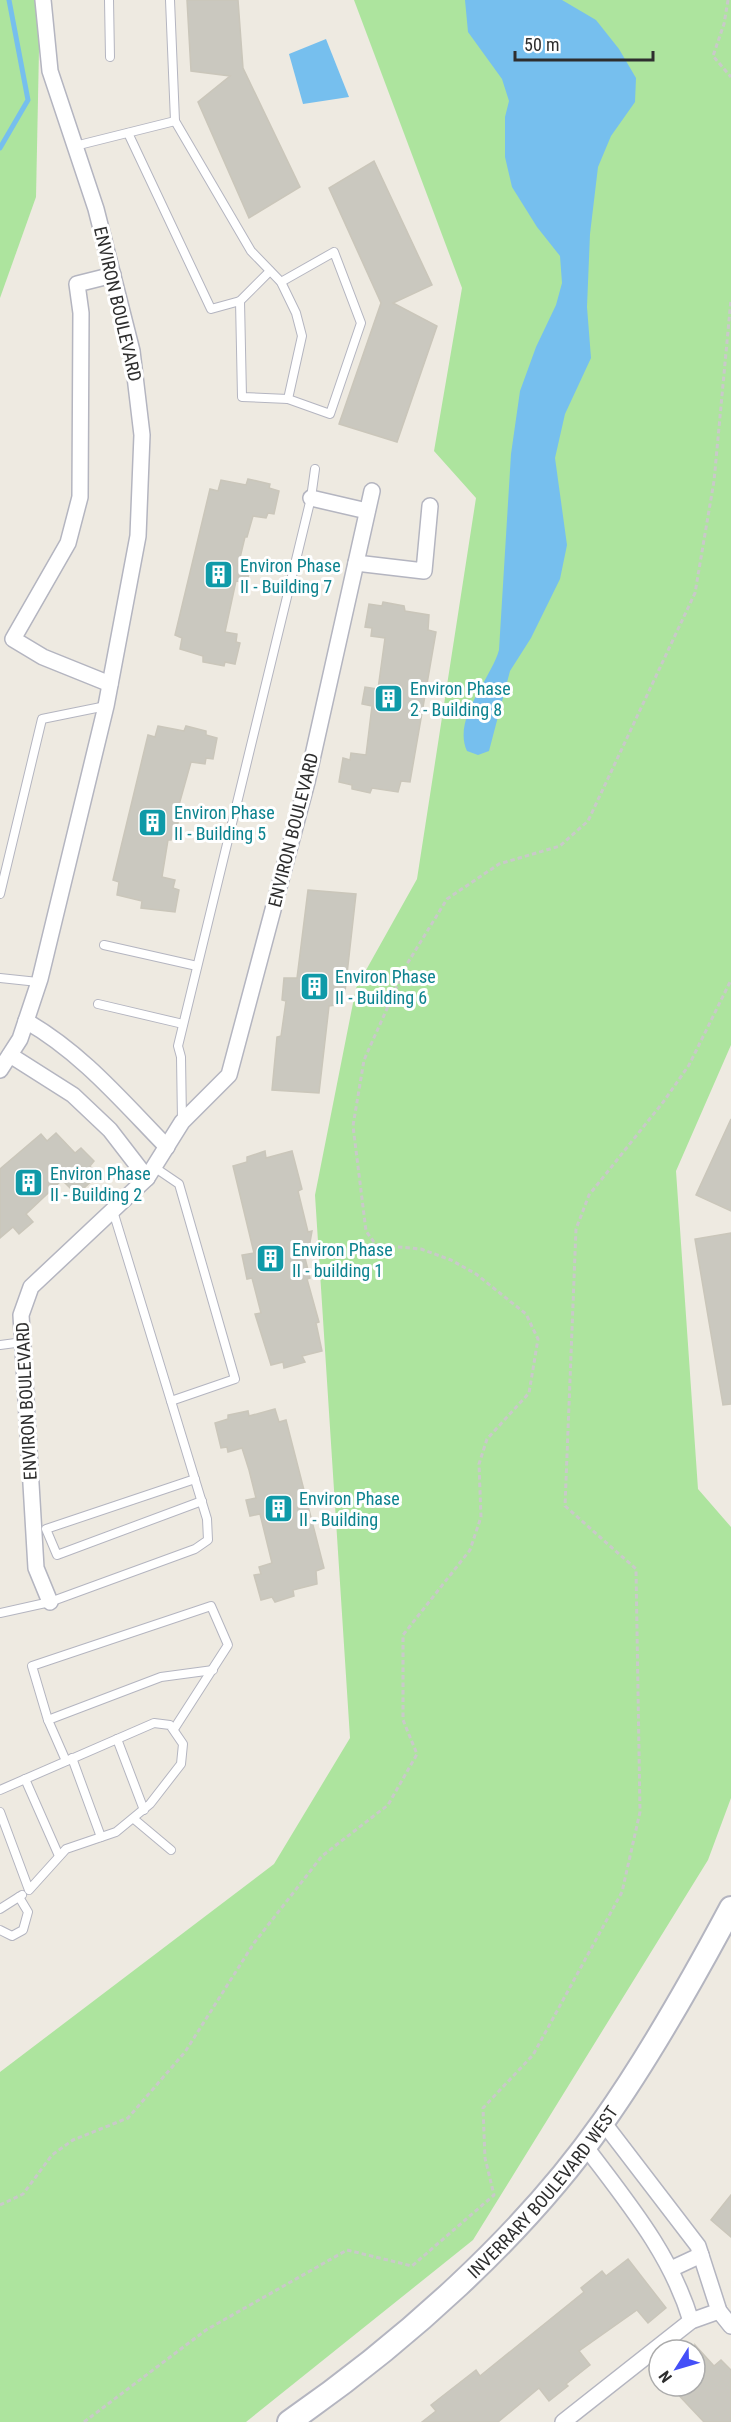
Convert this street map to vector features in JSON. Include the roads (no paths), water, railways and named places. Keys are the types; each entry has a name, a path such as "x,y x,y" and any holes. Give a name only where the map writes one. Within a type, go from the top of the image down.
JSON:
{"street":[{"name":"ENVIRON BOULEVARD","path":"0,1070 20,1039 39,982 106,706 138,536 142,435 132,351 96,209 50,71 43,0"},
{"path":"110,684 43,657 13,639 68,543 81,497 81,313 77,284 113,275"},
{"name":"ENVIRON BOULEVARD","path":"50,1602 36,1568 21,1315 31,1287 113,1211 151,1172 182,1122 229,1075 307,782 372,491"},
{"path":"311,498 367,512"},
{"path":"356,563 424,571 430,506"},
{"path":"26,1021 57,1038 92,1070 167,1147"},
{"path":"10,1055 73,1095 151,1172"},
{"name":"INVERRARY BOULEVARD WEST","path":"289,2422 340,2387 415,2325 512,2232 603,2122 682,1999 731,1908"},
{"path":"603,2122 678,2216 701,2255 719,2311 731,2326"},
{"path":"585,2146 650,2232 682,2291 692,2321"},
{"path":"671,2269 701,2255"},
{"path":"563,2422 692,2321 719,2311"}],"lane":[{"path":"109,0 110,57"},
{"path":"170,0 175,121 251,251 280,282 296,313 302,336 288,399"},
{"path":"75,146 175,121"},
{"path":"128,133 211,309 240,301 270,271"},
{"path":"240,301 242,397 288,399 330,414 361,323 334,252 280,282"},
{"path":"182,1122 181,1057 178,1046 311,498 315,469"},
{"path":"0,894 42,719 106,706"},
{"path":"104,945 197,966"},
{"path":"0,977 39,982"},
{"path":"98,1004 183,1024"},
{"path":"151,1172 179,1185 235,1379 171,1401"},
{"path":"0,1613 50,1602 195,1549 208,1540 207,1519 202,1501 113,1211"},
{"path":"0,1346 23,1342"},
{"path":"195,1479 46,1529 57,1555 202,1501"},
{"path":"101,1837 69,1760 48,1720 32,1666 211,1606 228,1645 174,1729"},
{"path":"48,1720 161,1677 213,1670"},
{"path":"0,1790 154,1723 166,1724 174,1729 183,1744 181,1764 144,1810 116,1832 66,1849 29,1890 0,1909"},
{"path":"117,1739 144,1810"},
{"path":"26,1779 59,1856"},
{"path":"0,1812 29,1890"},
{"path":"134,1819 171,1850"},
{"path":"0,1930 12,1936 23,1930 28,1912 19,1897"}],"water":[{"path":"465,0 562,0 596,20 619,49 636,78 635,102 611,136 598,167 590,234 587,307 591,358 565,414 555,458 567,545 560,579 531,638 510,671 489,751 478,755 467,751 464,739 465,726 474,699 499,650 511,454 520,391 536,347 556,305 562,283 560,256 537,227 512,187 505,157 505,117 509,101 502,79 468,32"},
{"path":"326,39 349,97 303,104 289,54"}],"waterway":[{"path":"0,148 28,100 9,0"}],"place":[{"name":"Environ Phase II - Building 7","path":"219,575"},
{"name":"Environ Phase 2 - Building 8","path":"389,698"},
{"name":"Environ Phase II - Building 5","path":"153,822"},
{"name":"Environ Phase II - Building 6","path":"314,986"},
{"name":"Environ Phase II - Building 2","path":"29,1183"},
{"name":"Environ Phase II - building 1","path":"271,1259"},
{"name":"Environ Phase II - Building","path":"278,1508"}]}
